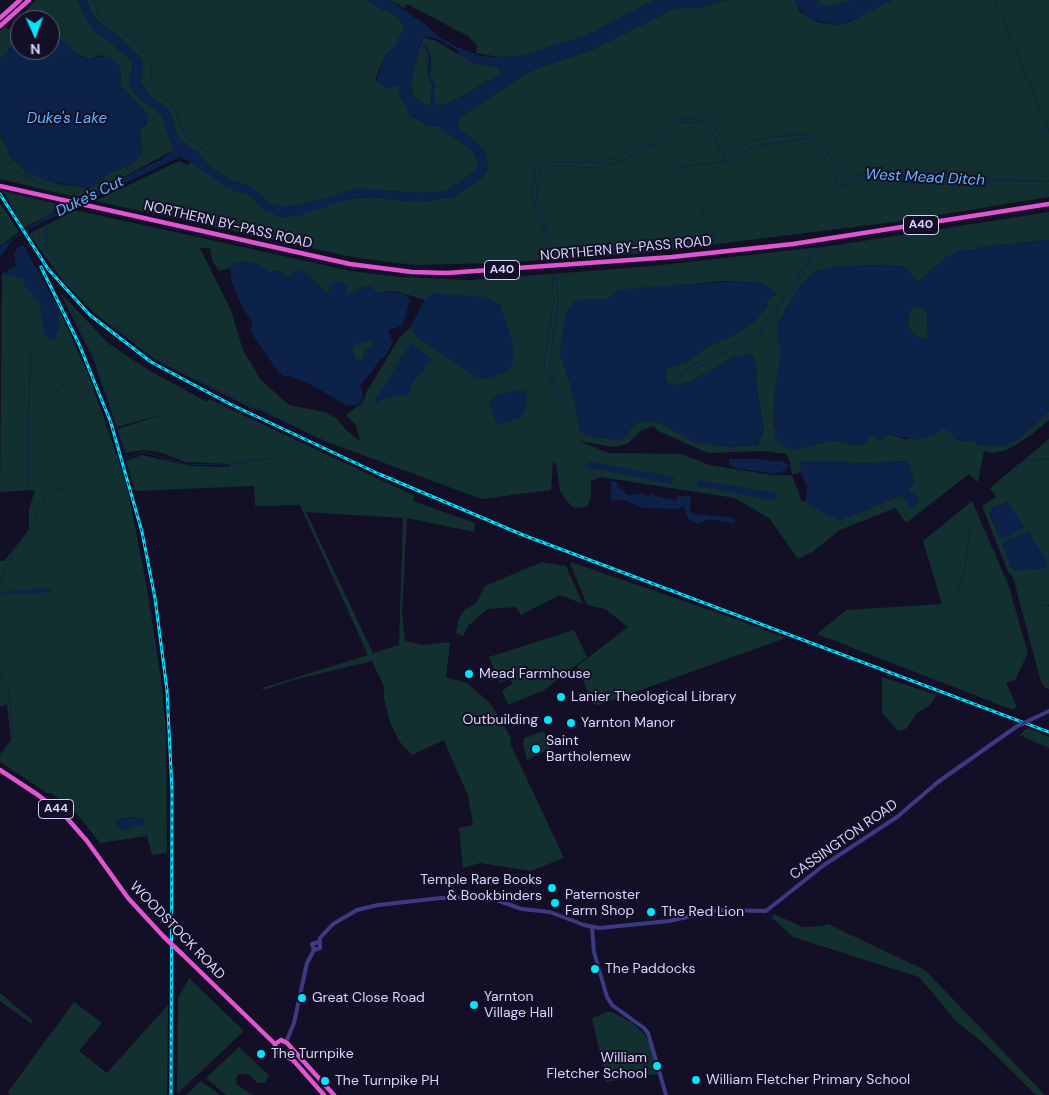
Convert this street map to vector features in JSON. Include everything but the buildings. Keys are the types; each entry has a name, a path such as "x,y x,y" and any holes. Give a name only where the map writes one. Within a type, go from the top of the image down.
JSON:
{"highway":[{"path":"0,18 20,0"},
{"path":"0,26 29,0"},
{"name":"NORTHERN BY-PASS ROAD","path":"0,186 350,264 412,272 447,272 672,257 793,244 1049,204"},
{"name":"WOODSTOCK ROAD","path":"0,770 45,800 66,817 87,841 128,898 164,937 275,1044"},
{"path":"275,1044 279,1041 287,1044 334,1095"},
{"name":"A44","path":"275,1044 276,1052 284,1054 293,1060 324,1095"},
{"path":"284,1054 289,1050 287,1044"}],"street":[{"name":"CASSINGTON ROAD","path":"287,1044 294,1023 307,963 314,950 312,944 318,942 332,924 357,910 378,905 472,896 493,899 522,909 550,912 592,927 669,920 718,910 766,911 824,865 897,817 938,782 1016,727 1049,711"},
{"path":"592,927 591,936 595,958 607,997 612,1005 648,1033 666,1095"}],"green space":[{"path":"36,0 77,0 94,32 102,35 133,62 130,87 161,115 174,150 83,199 0,179 0,134 13,161 20,164 24,171 58,184 89,188 108,174 129,165 142,155 140,130 147,123 143,109 120,84 121,76 102,55 89,59 71,51 60,40 60,10 27,10"},
{"path":"87,0 367,0 395,15 405,28 394,47 384,57 375,80 388,89 395,85 398,86 400,97 411,116 427,125 440,127 463,143 475,154 478,163 477,170 450,189 439,192 421,193 355,189 303,205 280,207 270,204 252,187 233,181 212,169 197,152 179,140 169,109 148,94 141,83 142,61 120,37 101,25 92,13"},
{"path":"390,0 655,0 585,36 521,56 498,57 476,53 477,46 468,36 407,4 404,8"},
{"path":"727,0 795,0 800,12 818,22 834,25 849,22 892,0 1049,0 1049,197 902,221 637,254 495,263 413,265 352,257 95,201 179,161 188,165 189,162 194,164 227,188 251,195 265,211 283,217 349,199 372,197 418,202 453,197 481,179 488,168 482,147 457,127 459,118 470,110 533,70 592,50 670,11 687,7 696,9"},
{"path":"816,0 855,0 831,7 819,4"},
{"path":"4,27 9,29 10,48 0,60 0,31"},
{"path":"423,37 436,41 473,63 497,67 501,73 452,102 432,107 435,103 433,93 436,86 430,77 431,58 428,48 423,42"},
{"path":"421,43 428,53 427,77 433,86 430,107 413,96 410,81"},
{"path":"3,191 65,206 24,228"},
{"path":"0,203 19,232 3,244 0,244"},
{"path":"75,210 351,271 401,277 471,280 653,266 837,245 1049,212 1049,240 982,247 947,257 918,281 914,279 906,267 889,265 842,266 822,269 813,273 796,291 777,338 782,351 774,397 774,427 792,450 833,440 855,445 874,434 879,440 887,434 905,439 934,434 941,430 949,430 956,440 972,441 983,446 1001,446 1015,441 1026,433 1049,411 1049,420 1031,435 1007,450 993,453 984,451 978,482 969,474 906,523 895,508 840,530 812,552 798,559 770,519 735,498 600,477 591,481 591,498 587,507 577,508 571,506 560,491 556,464 553,460 551,490 481,499 325,441 253,409 154,359 92,311 63,281 29,234","holes":["200,248 210,248 212,260 219,271 230,268 235,263 258,264 270,272 278,271 288,277 309,275 324,292 329,293 330,287 347,294 356,292 364,286 379,293 387,291 398,292 425,300 410,328 399,338 367,391 363,402 346,415 356,425 360,441 347,431 336,418 324,412 289,405 261,380 243,350 231,310","724,281 760,282 755,322 727,339 711,345 688,361 666,369 665,376 667,383 675,386 690,382 735,356 757,371 756,384 764,431 757,445 731,447 694,442 661,423 649,420 638,422 619,440 586,436 580,430 570,382 560,354 567,311 584,299 608,299 616,291","433,293 464,297 477,349","654,426 658,431 708,453 763,451 786,454 790,462 792,475 772,475 709,465 682,454 608,453 579,441 613,447 627,444 642,430","801,461 847,461 855,464 907,461 913,477 912,486 907,490 911,495 906,501 902,495 840,520 811,506 806,500 802,502 792,475 801,472"]},
{"path":"29,270 58,307 87,371 128,491 146,583 161,679 166,731 167,853 152,855 147,836 100,843 73,809 51,793 47,793 0,762 0,754 11,740 7,704 0,707 0,561 4,561 29,530 29,509 35,490 0,492 2,274 7,271","holes":["135,817 144,825 134,825 124,830 118,819"]},
{"path":"60,292 108,343 145,368 207,402 209,399 415,496 413,501 475,523 474,532 407,518 402,612 405,641 423,645 450,642 446,677 467,683 488,701 495,711 511,738 510,743 564,858 531,871 480,863 463,868 459,828 473,825 468,796 444,740 412,755 399,741 390,722 384,699 384,687 372,661 294,680 264,690 262,688 368,655 300,505 255,506 254,486 135,491 126,461 142,455 190,466 229,467 229,464 185,462 159,452 143,450 125,453 117,429 168,413 117,427 94,361","holes":["306,512 403,518 399,645 373,653"]},
{"path":"914,306 923,308 927,314 928,337 924,340 913,334 908,326 909,314"},
{"path":"367,340 374,343 366,351 362,360 357,361 353,355 352,348 358,343"},
{"path":"1049,439 1049,605 1041,605 1049,606 1049,689 1045,688 1041,682 1013,577 1008,572 982,506 996,497 990,488","holes":["1008,502 1000,538 990,515 993,507","1002,544 1046,568 1014,570"]},
{"path":"972,501 1008,584 1028,653 1015,680 1006,683 1017,707 1013,710 817,634 846,610 942,604 923,541"},
{"path":"542,562 566,566 583,604 560,595 521,615 516,607 487,609 469,624 463,636 456,633 459,618 464,610 476,603 485,586"},
{"path":"571,562 786,638 599,705 593,704 577,666 628,627 605,609 587,605"},
{"path":"574,630 587,657 544,690 508,705 502,691 513,683 509,679 500,683 489,657"},
{"path":"882,677 937,695 929,706 918,712 906,729 898,731 882,713"},
{"path":"1029,728 1049,737 1049,748 1019,735"},
{"path":"544,731 551,748 527,760 523,744 524,738"},
{"path":"774,914 803,927 828,924 925,970 1045,1095 1036,1095 981,1041 956,1021 919,977 793,937 771,917"},
{"path":"189,978 244,1031 177,1094 178,998"},
{"path":"0,993 32,1020 33,1025 0,1001"},
{"path":"74,1002 102,1023 79,1051 107,1073 168,1005 167,1095 10,1095 7,1093"},
{"path":"610,1011 631,1022 644,1033 650,1043 658,1074 606,1082 592,1018"},
{"path":"239,1047 270,1076 266,1078 266,1083 258,1083 248,1074 238,1074 236,1079 237,1085 253,1095 226,1095 206,1078"},
{"path":"201,1081 220,1095 186,1095"}],"water":[{"name":"Duke's Cut","path":"77,0 87,0 92,13 101,25 120,37 140,57 143,66 141,83 148,94 169,109 179,140 197,152 212,169 233,181 252,187 270,204 290,207 355,189 421,193 439,192 450,189 477,170 478,163 475,154 463,143 440,127 427,125 409,114 400,97 398,86 395,85 388,89 376,82 384,57 394,47 405,28 395,15 367,0 390,0 426,25 439,37 457,47 482,56 498,57 521,56 585,36 655,0 727,0 696,9 687,7 670,11 592,50 533,70 470,110 459,118 457,127 482,147 487,157 488,168 481,179 453,197 418,202 372,197 348,199 302,215 283,217 265,211 251,195 227,188 194,164 180,157 31,228 11,242 0,257 0,244 6,243 45,217 160,160 174,150 161,115 130,87 129,80 133,69 133,62 102,35 94,32","holes":["423,36 438,39 459,51 458,54 466,59 481,65 497,67 501,73 452,102 432,107 435,104 433,93 436,86 429,72 430,52 423,42","420,43 428,53 427,77 433,85 429,92 432,98 430,107 420,102 411,92 412,86 410,81 412,80"]},
{"path":"795,0 816,0 819,4 831,7 855,0 892,0 857,19 834,25 805,17"},
{"name":"Duke's Lake","path":"60,38 80,56 89,59 108,56 117,63 121,70 120,84 148,114 149,119 140,130 142,155 129,165 108,174 89,188 51,182 24,171 20,164 13,161 0,134 0,60 10,48 10,60 60,60"},
{"path":"1049,240 1049,411 1026,433 1015,441 1002,446 983,446 972,441 956,440 949,430 941,430 917,440 887,434 881,441 874,434 862,446 833,440 792,450 783,447 775,437 774,397 781,352 777,338 777,324 796,291 813,272 842,266 889,265 906,267 914,279 918,281 947,257 961,249 970,251 982,247","holes":["914,306 923,308 927,314 928,337 924,339 913,334 908,326 909,314"]},
{"path":"19,246 24,246 58,307 60,327 54,340 45,337 39,302 26,288 23,279 4,275 16,266 14,253"},
{"path":"245,261 258,264 270,272 278,271 288,277 297,270 309,275 324,292 328,293 333,281 342,282 347,286 347,294 356,292 364,286 372,286 375,292 387,291 406,295 410,301 402,326 388,330 393,342 387,355 381,359 361,385 363,400 357,405 347,406 310,384 290,376 284,377 276,369 250,330 253,322 243,309 232,283 230,268 235,263","holes":["367,340 374,343 366,351 362,360 357,361 353,355 352,348 358,343"]},
{"path":"739,281 760,282 770,287 776,295 768,299 767,307 755,322 727,339 711,345 688,361 667,369 665,376 667,383 675,386 690,382 735,356 752,354 756,362 756,384 764,431 756,445 731,447 693,442 661,423 649,420 638,422 631,428 627,437 619,440 586,436 580,430 570,382 560,354 564,321 567,311 574,302 584,299 608,299 616,291 634,288"},
{"path":"433,293 486,297 500,304 513,343 514,358 509,371 486,379 476,377 415,336 410,328 425,299"},
{"path":"411,343 433,359 414,380 408,395 387,398 375,405 375,399"},
{"path":"514,390 525,391 527,397 525,412 521,417 497,425 489,406 492,397"},
{"path":"729,459 756,459 788,464 786,470 774,474 735,468 729,464"},
{"path":"587,461 674,477 674,481 672,484 585,467"},
{"path":"801,461 847,461 856,464 907,461 915,482 907,490 918,497 919,503 910,508 902,495 840,520 811,506 806,500 807,487 799,467"},
{"path":"698,480 777,493 777,497 775,501 697,486"},
{"path":"611,481 617,482 619,488 628,495 643,493 650,496 653,492 655,496 675,500 677,496 691,496 690,512 731,517 735,519 735,522 709,519 698,524 689,520 683,506 678,509 644,508 624,500 611,501"},
{"path":"1009,502 1025,528 1002,539 999,536 990,512 993,507"},
{"path":"1029,531 1047,563 1046,568 1017,570 1011,567 1002,542"},
{"path":"47,588 53,592 0,595 3,592"},
{"path":"138,817 145,819 144,825 134,825 124,830 116,825 115,820"}],"waterway":[{"path":"93,0 101,18 132,39 144,53 151,65 151,83 154,89 172,105 187,138 214,156 220,163 216,172"},
{"path":"995,0 1049,131"},
{"name":"West Mead Ditch","path":"551,259 532,196 535,171 552,162 601,162 651,144 679,118 712,121 730,154 755,140 795,134 809,135 826,151 844,180 864,173 949,180 1049,181"},
{"name":"West Mead Ditch","path":"555,258 536,196 540,172 550,165 596,168 618,163 653,146 681,122 708,124 726,162 752,147 806,138 836,171 838,186 868,178 920,184"},
{"path":"0,153 22,175 42,183 44,186"},
{"path":"717,238 677,167 726,162"},
{"path":"46,225 47,249"},
{"path":"38,237 80,291 107,318 138,343 199,380 327,442"},
{"path":"810,258 806,270 761,334 679,377 686,369 761,329 810,258 818,247"},
{"path":"556,274 558,303 549,370 565,410"},
{"path":"552,275 554,302 544,365 560,411"},
{"path":"70,305 91,352 127,457"},
{"path":"28,484 30,350"},
{"path":"32,410 75,377"},
{"path":"32,422 91,391"},
{"path":"305,438 311,434"},
{"path":"126,458 144,452 185,464 229,465 270,459 287,452 301,440"},
{"path":"0,583 13,552 32,525 47,495 62,489 88,471 121,459"},
{"path":"1012,475 1025,460 1049,459"},
{"path":"953,600 964,574 971,521"},
{"path":"0,674 9,691 13,735 9,745 0,756"}],"railway":[{"path":"0,194 48,269 90,315 151,362 230,404 379,474 523,535 1049,732"},
{"path":"41,267 79,344 111,423 142,532 155,598 167,690 172,791 171,1095"}],"place":[{"name":"Mead Farmhouse","path":"469,674"},
{"name":"Lanier Theological Library","path":"561,697"},
{"name":"Outbuilding","path":"548,720"},
{"name":"Yarnton Manor","path":"571,723"},
{"name":"Saint Bartholemew","path":"536,749"},
{"name":"Temple Rare Books & Bookbinders","path":"552,888"},
{"name":"Paternoster Farm Shop","path":"555,903"},
{"name":"The Red Lion","path":"651,912"},
{"name":"The Paddocks","path":"595,969"},
{"name":"Great Close Road","path":"302,998"},
{"name":"Yarnton Village Hall","path":"474,1005"},
{"name":"The Turnpike","path":"261,1054"},
{"name":"William Fletcher School","path":"657,1066"},
{"name":"William Fletcher Primary School","path":"696,1080"},
{"name":"The Turnpike PH","path":"325,1081"}]}
